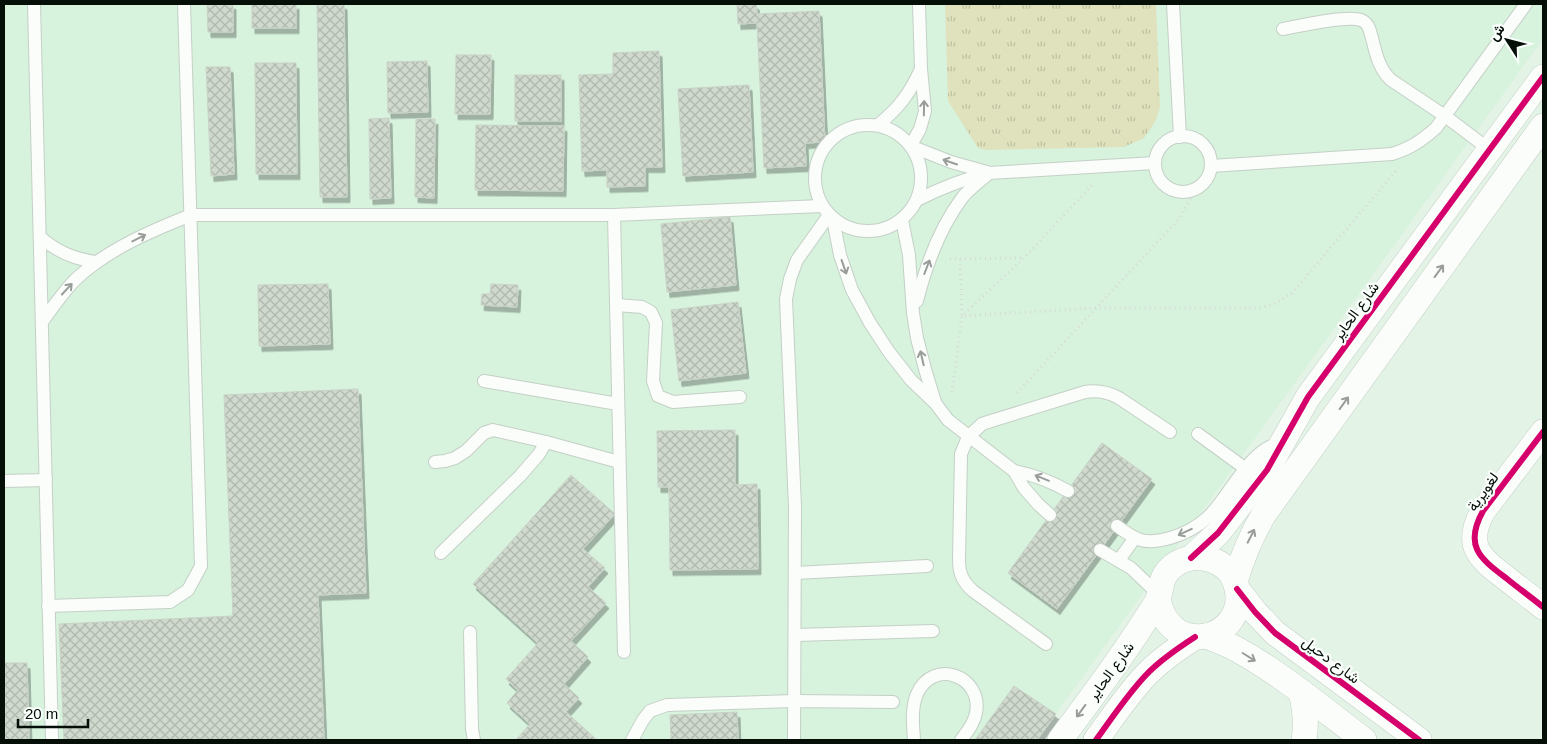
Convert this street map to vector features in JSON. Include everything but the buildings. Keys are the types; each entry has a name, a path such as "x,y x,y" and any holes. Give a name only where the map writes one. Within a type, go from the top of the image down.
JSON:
{"street":[{"name":"شارع الحاير","path":"1191,558 1224,526 1267,470 1308,397 1543,77"},
{"path":"1200,637 1217,632 1227,624 1234,614 1238,602 1236,586 1240,562 1250,538 1264,514 1540,134"},
{"name":"لغويرية","path":"1543,432 1483,511 1476,523 1474,538 1478,552 1486,563 1543,607"},
{"path":"1236,586 1227,569 1219,563 1201,557 1181,561 1172,567 1160,584 1158,596 1160,610 1166,621 1184,634 1237,649 1301,692 1364,740"},
{"name":"شارع دحيل","path":"1236,586 1255,612 1275,633 1419,740"},
{"name":"شارع الحاير","path":"1060,740 1126,651 1158,596"},
{"name":"شارع الحاير","path":"1096,740 1146,675 1161,661 1200,637"},
{"path":"1301,692 1306,722 1304,740"}],"lane":[{"path":"34,4 52,740"},
{"path":"48,606 170,602 188,590 201,566 184,4"},
{"path":"912,146 920,129 925,111 921,69 919,4"},
{"path":"1174,4 1180,136"},
{"path":"1211,166 1392,154 1421,142 1436,128 1526,4"},
{"path":"1283,29 1346,18 1361,20 1369,26 1383,73 1490,150"},
{"path":"878,125 904,101 921,69"},
{"path":"989,173 951,162 912,146 896,132 878,125 858,125 839,133 824,148 816,166 815,187 828,213 852,290 889,352 911,380 936,404 948,420 1014,471 1033,499 1050,515"},
{"path":"1180,136 1196,139 1208,150 1211,166 1207,180 1196,190 1181,193 1167,188 1158,177 1155,163 1159,150 1168,141 1180,136"},
{"path":"42,322 76,279 96,262 158,228 191,215 828,213 855,230 880,231 902,220 911,211 917,200 921,187 922,173 919,160 912,146"},
{"path":"917,200 940,188 964,179 989,173 1155,163"},
{"path":"913,313 924,273 940,233 962,197 989,173"},
{"path":"794,740 795,507 786,299 790,279 797,260 828,213"},
{"path":"614,215 624,652"},
{"path":"902,220 909,255 913,313 925,369 936,404"},
{"path":"40,237 66,254 96,262"},
{"path":"617,305 642,307 651,312 656,322 653,381 658,396 673,402 740,397"},
{"path":"484,381 618,404"},
{"path":"1046,644 973,591 962,578 959,560 961,454 963,445 968,437 982,424 1085,392 1103,391 1120,398 1170,432"},
{"path":"435,462 445,462 455,458 466,451 484,433 498,430 619,462"},
{"path":"1198,434 1246,469"},
{"path":"441,553 520,476 539,454 546,442"},
{"path":"1117,526 1134,539 1145,542 1179,536 1194,528 1208,517 1254,457 1275,444 1283,443"},
{"path":"1014,471 1052,482 1068,491"},
{"path":"4,481 46,480"},
{"path":"1119,560 1134,539"},
{"path":"1100,550 1119,560 1144,579 1158,596"},
{"path":"795,573 927,566"},
{"path":"795,634 933,631"},
{"path":"470,632 472,729 474,740"},
{"path":"914,740 913,716 917,694 928,679 946,674 962,678 973,691 976,699 975,715 971,726 961,740"},
{"path":"632,740 650,711 668,705 794,701 893,702"}],"path":[{"path":"962,316 1094,308 1260,308 1274,304 1292,293 1421,142"},
{"path":"962,316 1024,258 1110,166"},
{"path":"991,421 1094,308 1178,220 1196,190"},
{"path":"929,259 1024,258"},
{"path":"948,420 962,316 960,259"}],"shaded area":[{"path":"4,4 1543,4 1543,39 1037,740 4,740"}],"green space":[{"path":"945,4 1156,4 1160,108 1155,122 1144,138 1124,147 987,150 978,148 948,101"}],"cycle path":[{"path":"1191,558 1218,533 1267,470 1308,397 1543,77"},
{"path":"1543,432 1483,511 1477,523 1475,533 1477,550 1488,564 1543,607"},
{"path":"1237,589 1275,633 1419,740"},
{"path":"1096,740 1146,675 1163,659 1195,637"}]}
